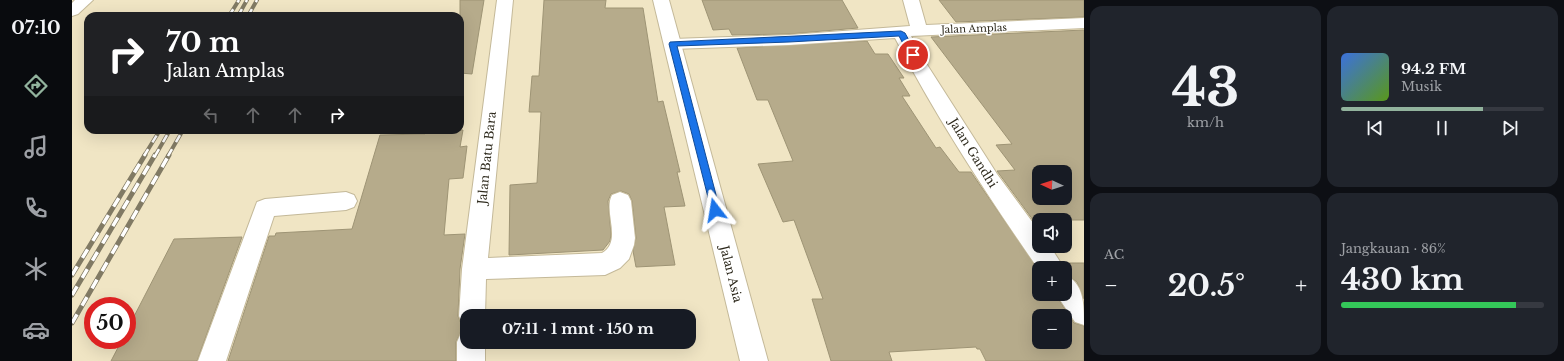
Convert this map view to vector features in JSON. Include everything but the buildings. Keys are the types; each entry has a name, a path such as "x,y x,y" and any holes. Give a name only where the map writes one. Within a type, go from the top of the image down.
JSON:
{"street":[{"path":"72,11 85,0"},
{"name":"Jalan Batu Bara","path":"472,309 474,269 505,0"},
{"name":"Jalan Asia","path":"661,0 754,361"},
{"name":"Jalan Gandhi","path":"911,0 910,32 917,63 989,180 1047,261"},
{"name":"Jalan Amplas","path":"673,44 789,40 1084,23"},
{"path":"212,361 265,208 346,201"},
{"path":"474,269 605,264 616,258 622,249 624,238 620,201"},
{"path":"1072,295 1083,310"},
{"path":"471,349 471,361"}],"railway":[{"path":"232,12 239,0"},
{"path":"240,12 247,0"},
{"path":"250,12 257,0"},
{"path":"144,156 158,134"},
{"path":"155,156 168,134"},
{"path":"168,156 181,134"},
{"path":"72,275 145,155"},
{"path":"72,295 155,155"},
{"path":"72,323 169,155"}],"route":[{"path":"715,210 673,44 789,40 901,33 913,55"}]}
